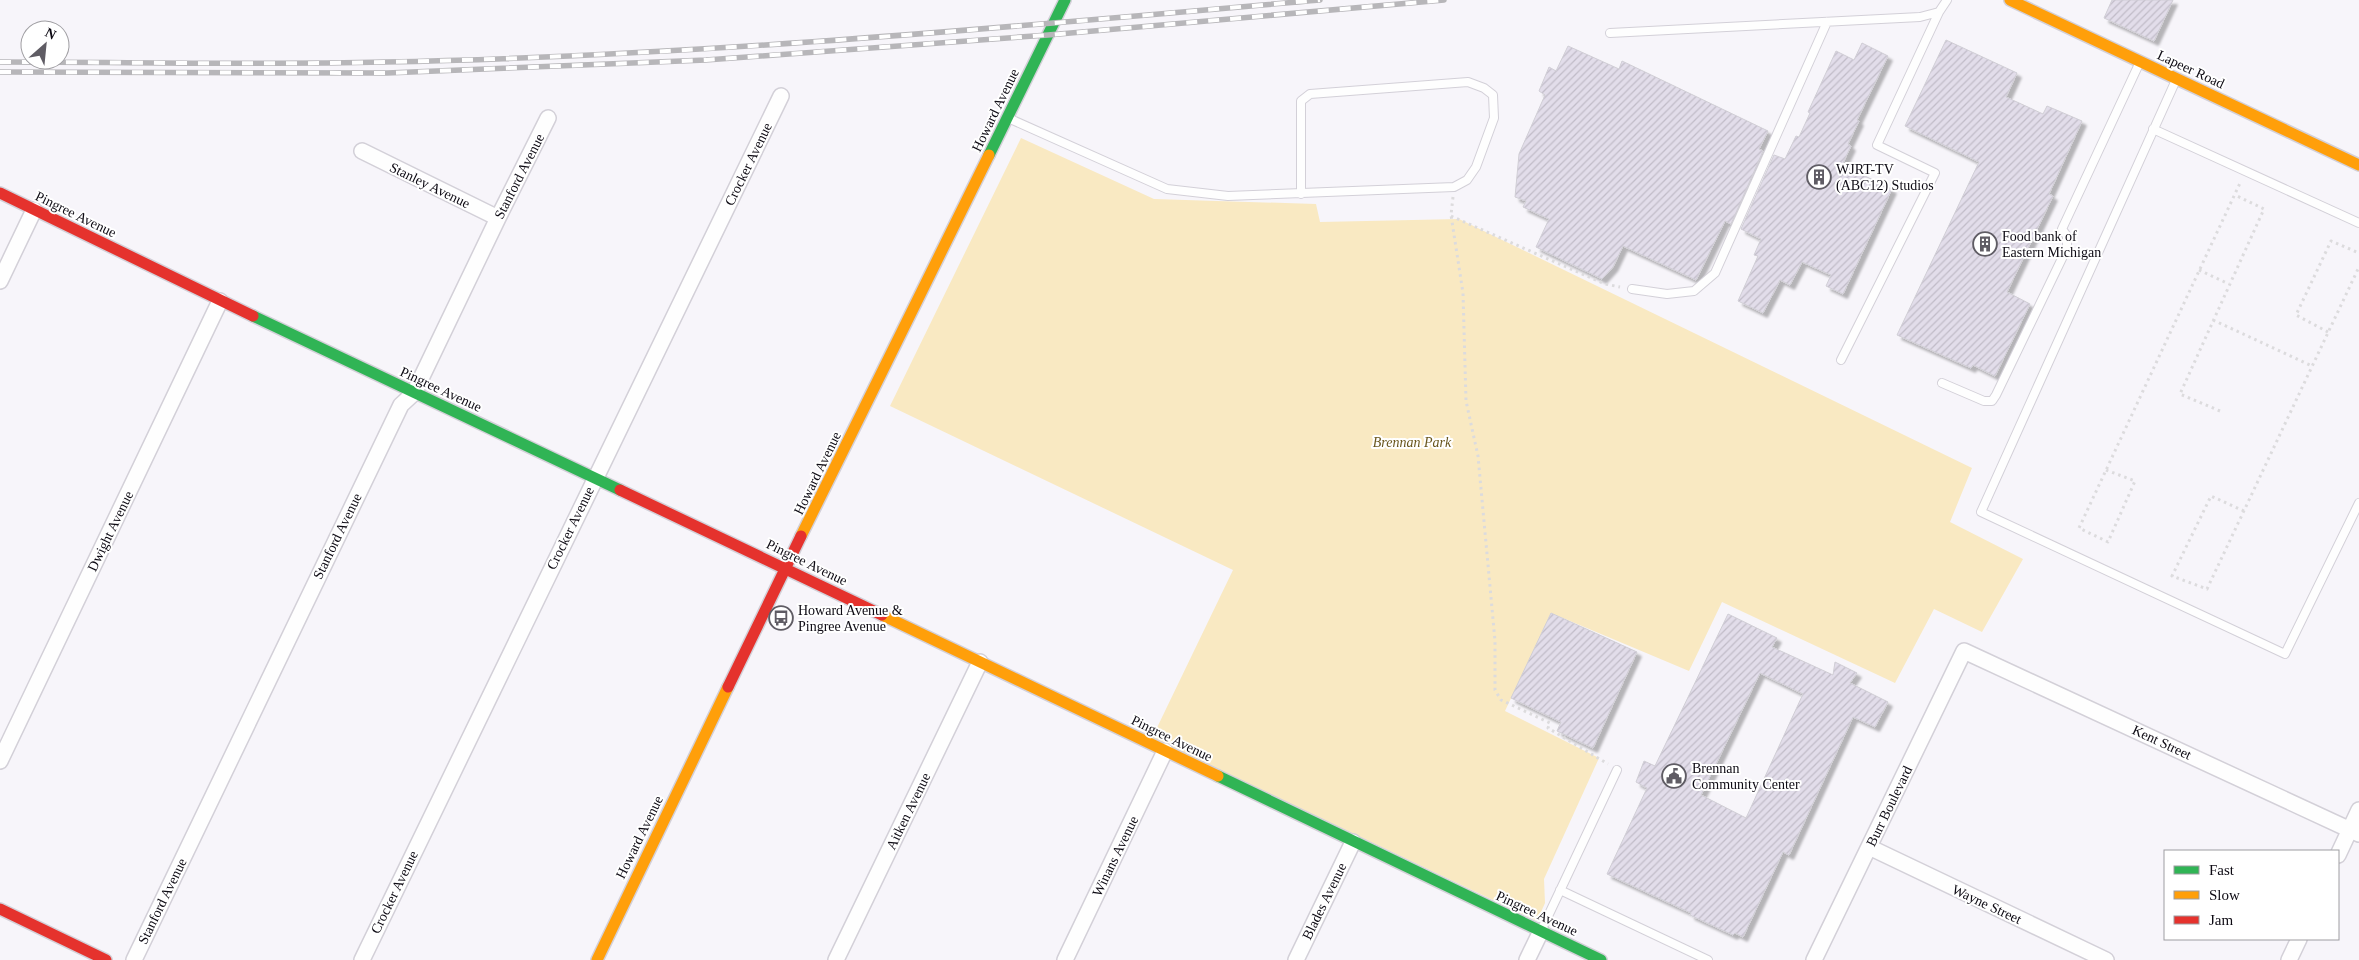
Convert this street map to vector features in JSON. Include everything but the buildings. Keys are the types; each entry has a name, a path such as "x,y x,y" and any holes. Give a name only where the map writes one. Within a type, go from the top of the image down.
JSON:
{"street":[{"name":"Howard Avenue","path":"597,960 785,569 1065,0"},
{"name":"Lapeer Road","path":"2010,0 2359,165"},
{"name":"Crocker Avenue","path":"362,960 781,96"},
{"name":"Stanford Avenue","path":"134,960 401,405 414,393 548,118"},
{"name":"Stanley Avenue","path":"362,151 498,218"},
{"name":"Pingree Avenue","path":"0,193 220,301 595,478 1601,960"},
{"path":"0,281 34,210"},
{"name":"Dwight Avenue","path":"0,761 220,301"},
{"name":"Kent Street","path":"1964,651 2354,832"},
{"name":"Burr Boulevard","path":"1814,960 1964,651"},
{"name":"Aitken Avenue","path":"836,960 980,662"},
{"name":"Winans Avenue","path":"1065,960 1165,751"},
{"path":"2339,854 2354,832 2359,810"},
{"name":"Blades Avenue","path":"1296,960 1353,842"},
{"name":"Wayne Street","path":"1869,847 2106,960"},
{"path":"0,909 106,960"},
{"path":"1527,960 1541,931"},
{"path":"2289,960 2299,940"}],"lane":[{"path":"1841,360 1934,172 1877,145 1939,12 1947,0"},
{"path":"1610,33 1920,17 1939,12"},
{"path":"1632,288 1667,294 1694,291 1715,273 1827,22"},
{"path":"1942,383 1984,401 1992,401 1996,395 2067,248 2067,236 2062,229 2140,62"},
{"path":"2177,78 1981,512 2286,654 2359,503"},
{"path":"1008,118 1167,189 1228,196 1301,194 1454,187 1467,180 1476,167 1494,118 1492,95 1484,88 1468,82 1310,94 1302,102 1301,194"},
{"path":"2154,129 2359,223"},
{"path":"1541,931 1617,770"},
{"path":"1560,890 1708,960"}],"path":[{"path":"2106,470 2135,481 2108,542 2079,528 2199,270 2246,171"},
{"path":"1454,187 1451,215 1463,293 1466,401 1478,456 1495,640 1495,690 1501,700 1550,723 1548,728 1617,770"},
{"path":"2220,411 2180,394 2264,209 2235,195"},
{"path":"1451,215 1605,284 1632,288"},
{"path":"2328,332 2296,315 2331,241 2359,253"},
{"path":"2244,511 2210,496 2172,576 2207,589 2244,511 2328,332 2359,267"},
{"path":"2199,270 2229,284"},
{"path":"2213,320 2312,366"}],"green space":[{"name":"Brennan Park","path":"1021,138 1154,199 1316,204 1320,222 1459,219 1972,468 1950,522 2023,559 1982,632 1934,609 1895,683 1722,602 1689,671 1551,613 1505,711 1599,758 1544,879 1545,903 1537,921 1152,738 1233,570 890,406"}],"railway":[{"path":"0,62 337,63 619,54 853,39 1320,0"},
{"path":"0,72 387,73 706,60 1048,35 1444,0"}],"traffic: fast":[{"path":"989,155 1065,0"},
{"path":"253,316 620,490"},
{"path":"1218,776 1601,960"}],"traffic: slow":[{"path":"2010,0 2359,165"},
{"path":"801,536 989,155"},
{"path":"882,615 1218,776"},
{"path":"597,960 728,687"}],"traffic: jam":[{"path":"0,193 253,316"},
{"path":"620,490 882,615"},
{"path":"728,687 801,536"},
{"path":"0,909 106,960"}],"place":[{"name":"WJRT-TV (ABC12) Studios","path":"1819,177"},
{"name":"Food bank of Eastern Michigan","path":"1985,244"},
{"name":"Howard Avenue & Pingree Avenue","path":"781,618"},
{"name":"Brennan Community Center","path":"1674,776"}]}
